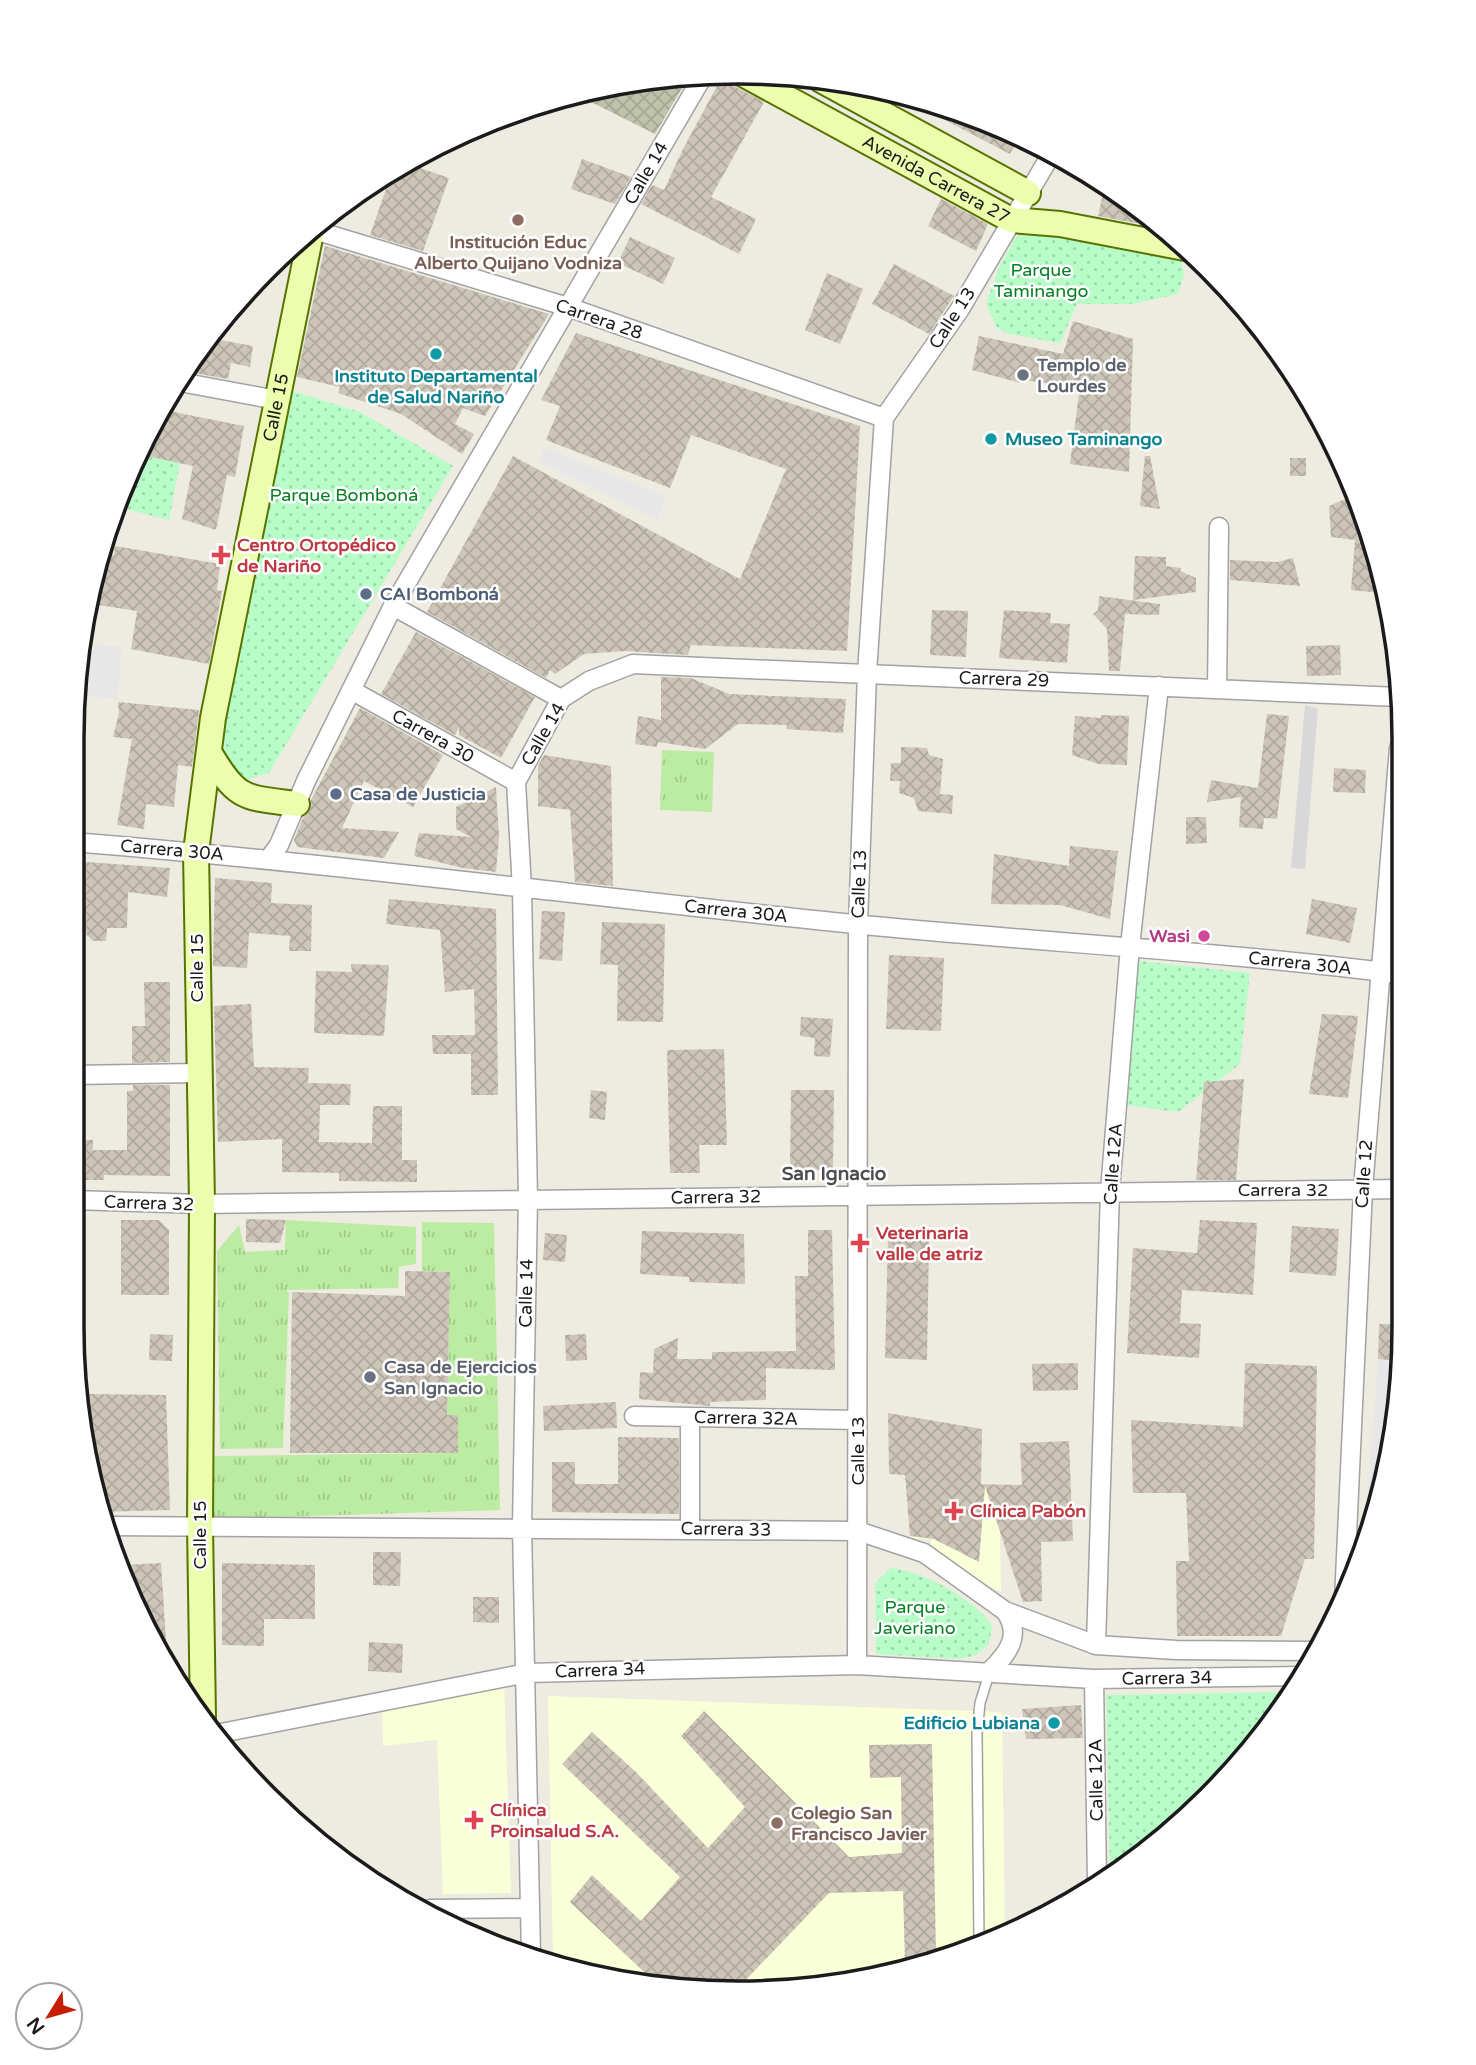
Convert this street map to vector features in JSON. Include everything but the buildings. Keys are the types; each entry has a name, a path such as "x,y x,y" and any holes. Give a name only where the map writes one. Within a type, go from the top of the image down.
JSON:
{"street":[{"name":"Calle 14","path":"268,860 279,845 296,804 393,606 698,85"},
{"name":"Avenida Carrera 27","path":"762,85 1011,220 1060,224 1167,245"},
{"name":"Avenida Carrera 27","path":"846,94 1028,193"},
{"name":"Calle 13","path":"857,1665 855,1195 858,924 866,673 884,418 960,309 1047,162"},
{"name":"Carrera 28","path":"324,232 568,307 884,418"},
{"name":"Calle 15","path":"203,1702 200,1526 202,1204 196,852 209,752 309,245"},
{"path":"189,384 277,400"},
{"path":"1217,688 1219,527"},
{"path":"393,606 561,699"},
{"name":"Carrera 29","path":"609,671 633,664 1391,697"},
{"name":"Calle 14","path":"531,1947 522,1527 528,1199 522,889 516,782 561,699 609,671"},
{"name":"Calle 12A","path":"1096,1644 1110,1191 1130,946 1159,686"},
{"name":"Carrera 30","path":"351,690 516,782"},
{"path":"209,752 227,782 244,797 296,804"},
{"name":"Calle 12","path":"1345,1568 1363,1189 1392,830"},
{"name":"Carrera 30A","path":"84,843 196,852 858,924 1130,946 1392,973"},
{"path":"84,1075 198,1073"},
{"name":"Carrera 32","path":"84,1200 202,1204 1392,1189"},
{"name":"Carrera 32A","path":"634,1416 858,1420"},
{"path":"690,1417 691,1529"},
{"name":"Carrera 33","path":"116,1526 858,1531 923,1553 1005,1611 1096,1644 1176,1650 1306,1651"},
{"path":"990,1671 1014,1641 1013,1622 1005,1611"},
{"name":"Carrera 34","path":"225,1732 527,1673 857,1665 1094,1679 1290,1676"},
{"name":"Calle 12A","path":"1094,1679 1097,1874"},
{"path":"440,1909 529,1908"}],"lane":[{"path":"979,1934 977,1733 980,1703 990,1671"}],"shaded area":[{"path":"683,86 655,134 590,101"},
{"path":"544,448 666,496 657,520 538,461"},
{"path":"91,644 122,647 117,699 85,696"},
{"path":"1305,705 1318,709 1305,869 1291,868"},
{"path":"1378,1359 1391,1361 1379,1455 1371,1491 1368,1491"},
{"name":"Clínica Pabón","path":"905,1482 999,1484 1001,1592 949,1565 950,1558 931,1553 931,1539 911,1538"},
{"name":"Clínica Proinsalud S.A.","path":"504,1681 511,1893 443,1894 437,1740 383,1746 382,1706"},
{"name":"Colegio San Francisco Javier","path":"548,1696 1002,1712 1005,1924 907,1959 866,1968 781,1980 695,1980 610,1968 553,1954"}],"green space":[{"name":"Parque Taminango","path":"1075,233 1181,259 1184,275 1178,294 1133,304 1077,304 1060,343 1009,334 997,328 986,304 998,270 1016,236"},
{"name":"Parque Bomboná","path":"283,388 360,412 453,466 269,773 246,780 228,768 222,735"},
{"path":"148,456 180,463 169,520 126,509"},
{"path":"662,750 714,752 712,812 660,810"},
{"path":"1139,961 1250,973 1240,1064 1178,1112 1124,1105"},
{"path":"286,1220 416,1227 416,1264 399,1267 398,1288 286,1290 289,1293 283,1448 220,1449 217,1251 239,1225 245,1252 285,1250"},
{"path":"422,1222 494,1223 500,1510 212,1519 213,1456 458,1453 458,1415 447,1415 450,1272 422,1271"},
{"name":"Parque Javeriano","path":"891,1568 917,1574 948,1588 975,1607 992,1626 989,1644 976,1655 959,1659 876,1654 875,1583"},
{"path":"1280,1692 1230,1758 1200,1789 1169,1819 1110,1865 1106,1695"}],"place":[{"name":"Institución Educ Alberto Quijano Vodniza","path":"518,220"},
{"name":"Instituto Departamental de Salud Nariño","path":"436,354"},
{"name":"Templo de Lourdes","path":"1023,375"},
{"name":"Museo Taminango","path":"991,439"},
{"name":"Centro Ortopédico de Nariño","path":"221,555"},
{"name":"CAI Bomboná","path":"366,594"},
{"name":"Casa de Justicia","path":"336,794"},
{"name":"Wasi","path":"1204,936"},
{"name":"Veterinaria valle de atriz","path":"860,1243"},
{"name":"Casa de Ejercicios San Ignacio","path":"370,1377"},
{"name":"Clínica Pabón","path":"954,1511"},
{"name":"Edificio Lubiana","path":"1054,1723"},
{"name":"Clínica Proinsalud S.A.","path":"474,1820"},
{"name":"Colegio San Francisco Javier","path":"777,1823"}],"district":[{"name":"San Ignacio","path":"834,1173"}]}
